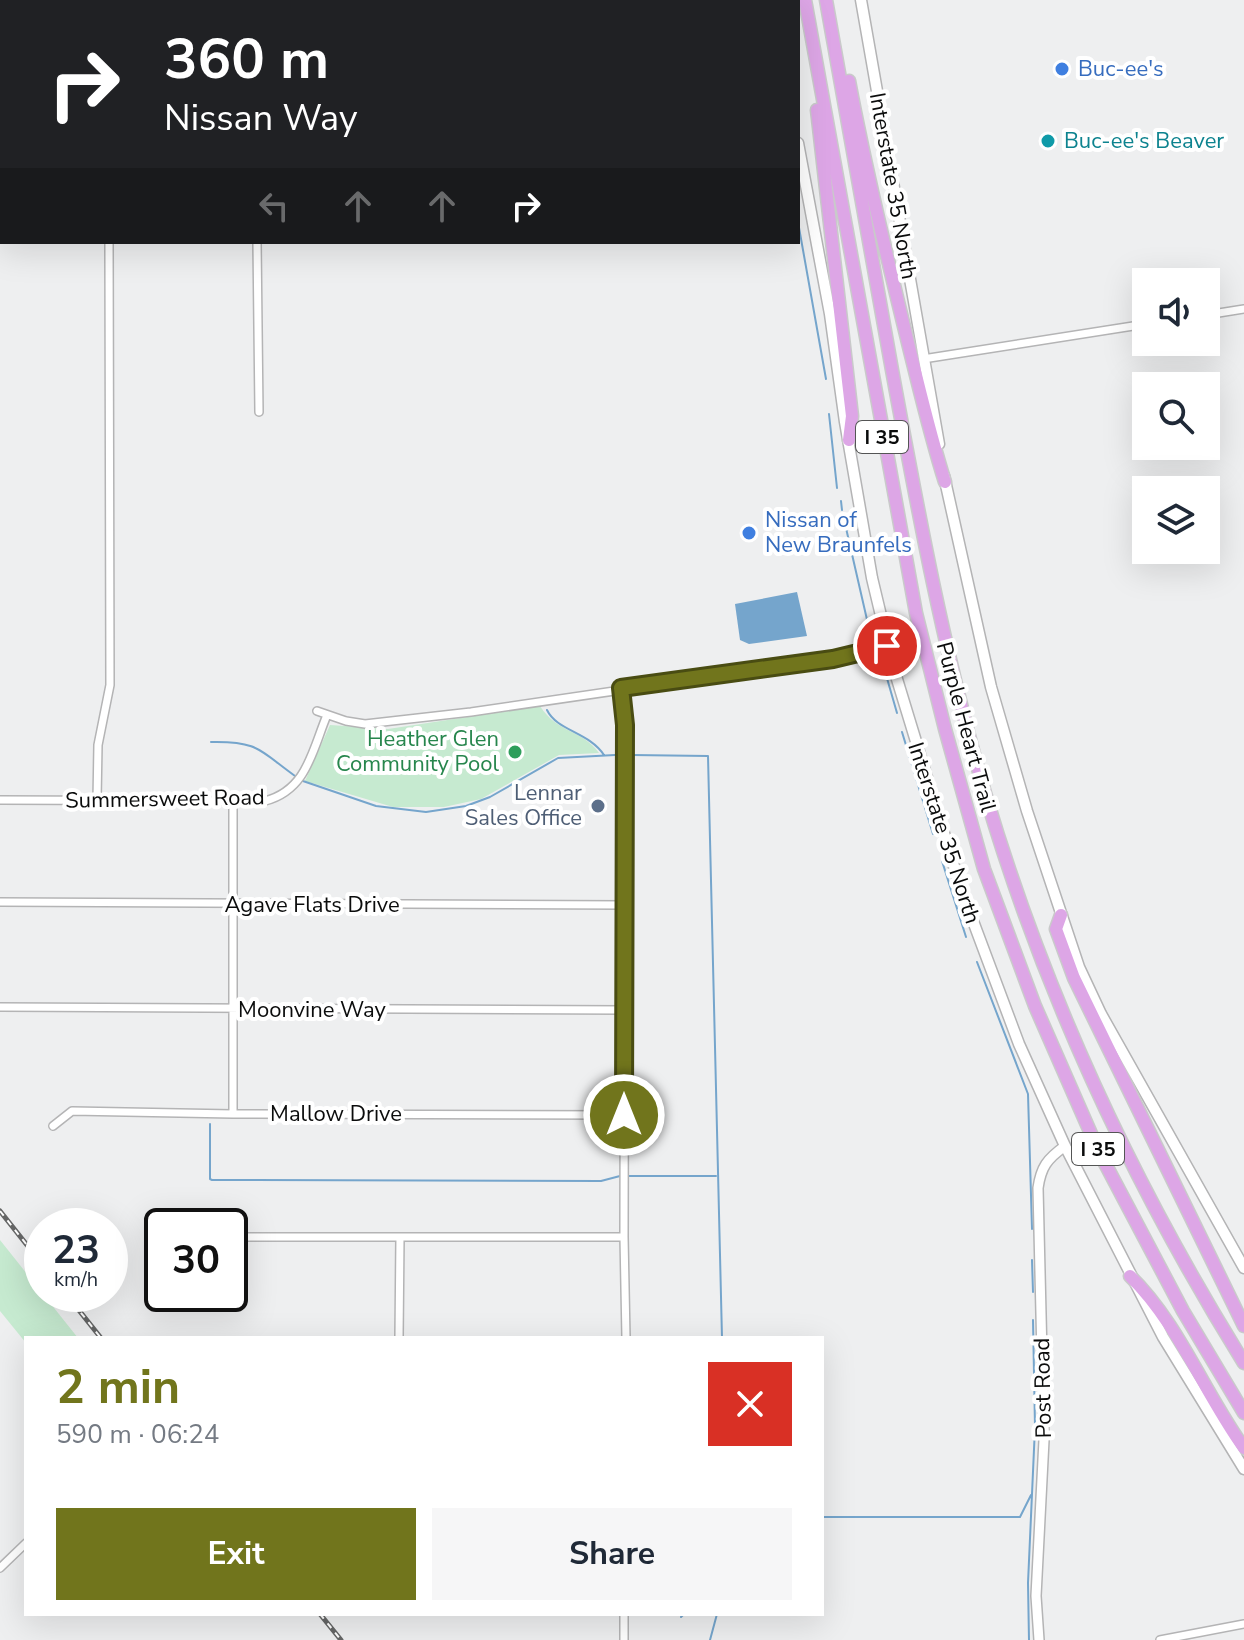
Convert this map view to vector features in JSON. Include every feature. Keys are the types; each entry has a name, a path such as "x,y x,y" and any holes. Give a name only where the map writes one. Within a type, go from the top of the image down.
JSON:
{"highway":[{"path":"805,0 852,416 849,440"},
{"name":"Purple Heart Trail","path":"805,0 916,613 984,869 1035,1006 1099,1152 1183,1311 1244,1413"},
{"name":"Purple Heart Trail","path":"826,0 928,565 949,661 985,793 1029,923 1103,1101 1178,1251 1244,1363"},
{"path":"833,0 870,190 923,408 945,482"},
{"path":"1061,915 1056,929 1074,978 1244,1326"},
{"path":"1130,1276 1152,1298 1223,1420 1244,1448"}],"main road":[{"name":"Interstate 35 North","path":"861,0 945,482 991,687 1027,811 1079,967 1101,1014 1244,1268"},
{"name":"Interstate 35 North","path":"800,154 830,314 872,578 887,646 934,808 980,943 1019,1044 1065,1146 1130,1276 1176,1359 1244,1469"}],"street":[{"path":"97,800 98,745 110,685 109,244"},
{"path":"257,244 259,412"},
{"path":"1220,313 1244,309"},
{"path":"923,359 1132,326"},
{"path":"317,711 365,724 471,712 833,659 887,646"},
{"path":"621,688 625,725 626,1336"},
{"name":"Summersweet Road","path":"0,800 265,801 281,797 296,785 327,715"},
{"path":"233,800 233,1114"},
{"name":"Agave Flats Drive","path":"0,902 625,905"},
{"name":"Moonvine Way","path":"0,1007 624,1010"},
{"name":"Mallow Drive","path":"53,1126 72,1111 624,1115"},
{"name":"Post Road","path":"1039,1640 1036,1596 1044,1426 1038,1188 1041,1170 1048,1158 1065,1146"},
{"path":"248,1237 624,1237"},
{"path":"399,1336 400,1237"},
{"path":"0,1568 24,1545"},
{"path":"624,1616 624,1640"},
{"path":"1160,1640 1244,1624"}],"green space":[{"path":"540,706 554,722 585,739 599,753 559,755 481,799 444,807 393,807 305,781 330,725 388,729"},
{"path":"0,1240 24,1270 24,1312 57,1312 76,1336 24,1336 24,1341 0,1311"}],"water":[{"path":"797,592 807,636 749,644 740,640 735,604"}],"waterway":[{"path":"800,233 826,379"},
{"path":"829,414 837,488"},
{"path":"841,501 842,510"},
{"path":"843,515 868,624"},
{"path":"882,661 897,713"},
{"path":"547,710 558,723 590,741 604,755"},
{"path":"902,732 933,834"},
{"path":"211,742 249,745 295,776"},
{"path":"300,780 376,806 426,812 466,806 490,797 558,758 615,755"},
{"path":"632,755 708,756 722,1336"},
{"path":"942,861 966,937"},
{"path":"977,962 1028,1094 1032,1229"},
{"path":"210,1124 212,1180 601,1181 620,1176"},
{"path":"627,1176 716,1176"},
{"path":"1032,1260 1033,1292"},
{"path":"1029,1640 1028,1583 1035,1427 1033,1320"},
{"path":"824,1517 1020,1517 1031,1495"},
{"path":"710,1640 716,1616"}],"railway":[{"path":"0,1211 24,1241"},
{"path":"80,1312 99,1336"},
{"path":"322,1616 341,1640"}],"place":[{"name":"Buc-ee's","path":"1062,69"},
{"name":"Buc-ee's Beaver","path":"1048,141"},
{"name":"Nissan of New Braunfels","path":"749,533"},
{"name":"Heather Glen Community Pool","path":"515,752"},
{"name":"Lennar Sales Office","path":"598,806"}],"route":[{"path":"624,1115 625,725 621,688 833,659 887,646"}]}
